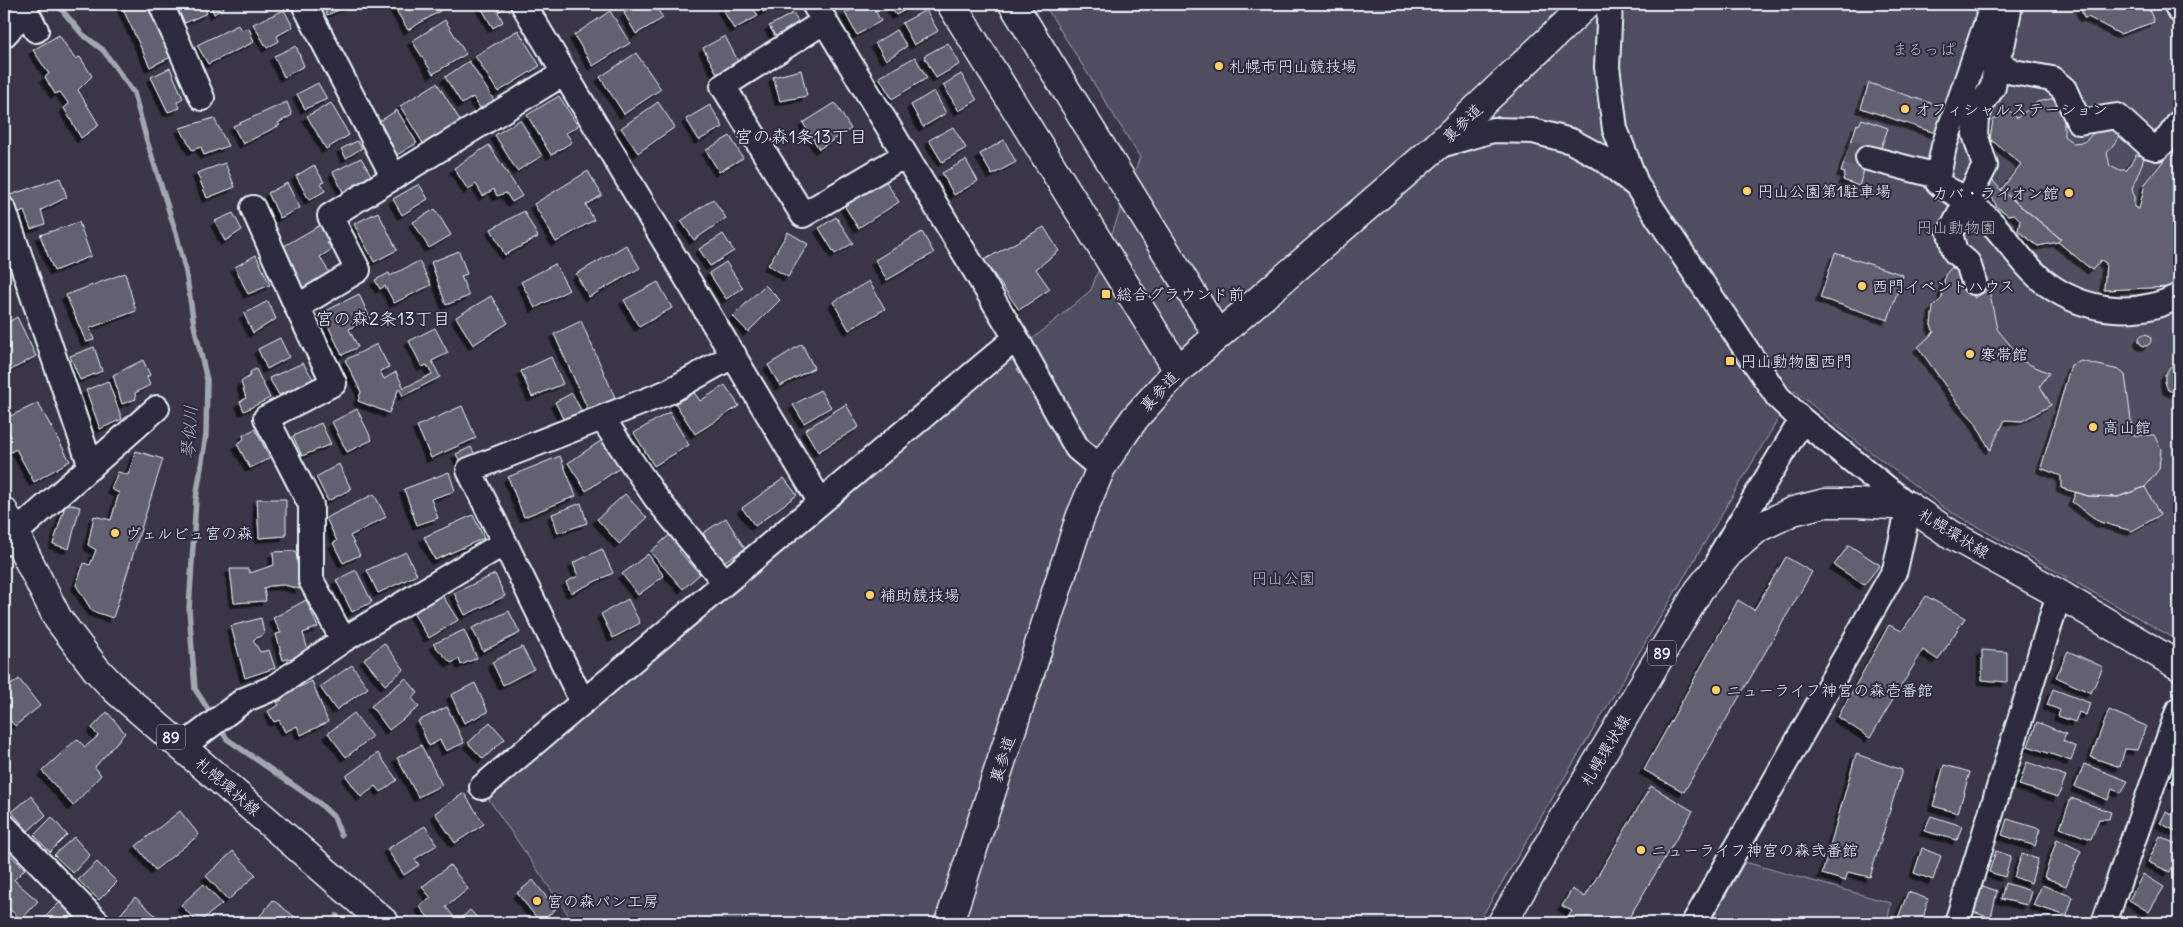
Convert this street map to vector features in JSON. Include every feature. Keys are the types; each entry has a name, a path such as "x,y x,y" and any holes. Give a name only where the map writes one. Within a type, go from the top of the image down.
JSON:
{"street":[{"path":"161,4 202,98"},
{"path":"304,4 392,176"},
{"path":"523,4 820,501"},
{"path":"952,4 1178,370"},
{"path":"1013,4 1217,334"},
{"name":"裏参道","path":"949,923 1080,518 1101,468 1135,418 1178,370 1217,334 1437,146 1587,4"},
{"path":"1610,4 1608,67 1615,129 1637,186 1778,397 1802,420 1909,506 1895,570 1694,923"},
{"path":"1993,4 1944,146 1937,181 1946,191 1957,195 1967,202 2001,232 2025,262 2046,283 2083,303 2110,309 2132,310 2154,307 2179,296"},
{"path":"1974,282 1968,262 1955,252 1950,233 1985,166 1975,134 1976,119 1982,103 1993,87 1996,62 2003,42 2010,4"},
{"path":"2176,4 2179,10"},
{"path":"4,35 26,11 36,30"},
{"path":"906,155 803,215 723,86 819,12 906,155 1016,338 1077,448 1101,468"},
{"path":"1996,62 2013,72 2052,79 2064,89 2079,122 2117,116 2150,146 2157,148 2169,137 2179,123"},
{"path":"297,307 358,270 330,216 392,176 564,73"},
{"path":"1437,146 1493,130 1533,131 1571,141 1602,158 1637,186"},
{"path":"1868,158 1938,176"},
{"path":"252,208 334,383 266,418 311,505 311,580 343,640"},
{"path":"4,210 91,467"},
{"path":"482,787 1016,338"},
{"path":"582,701 469,470 668,392 734,355"},
{"path":"7,529 91,467 157,408"},
{"path":"602,418 656,498 718,574"},
{"path":"1700,590 1802,420"},
{"name":"札幌環状線","path":"1502,923 1700,590 1729,553 1758,528 1793,511 1826,504 1857,503 1909,506 1952,535 2059,594 2179,666"},
{"name":"札幌環状線","path":"7,529 58,619 91,662 116,690 190,741 385,923"},
{"path":"190,741 244,700 273,688 343,640 504,543"},
{"path":"1957,923 2059,594"},
{"path":"2104,923 2179,709"},
{"path":"4,826 98,923"}],"green space":[{"name":"円山公園","path":"1044,4 2179,4 2179,641 1946,509 1852,438 1795,391 1478,923 574,923 487,797 1091,290 1140,157"},
{"path":"1745,862 1891,903 1887,923 1710,923"}],"building":[{"path":"148,4 173,56 150,67 121,5"},
{"path":"175,4 207,4 204,5 207,13 185,23"},
{"path":"210,4 223,4 224,8 214,14"},
{"path":"323,4 353,4 327,15"},
{"path":"436,4 440,11 408,30 393,5"},
{"path":"479,4 504,4 506,7 498,12 503,22 493,28"},
{"path":"640,4 654,4 663,18 636,34 624,13"},
{"path":"729,4 751,4 758,16 734,29 722,8"},
{"path":"758,4 778,4 763,12"},
{"path":"862,4 871,4 881,21 857,35 845,13"},
{"path":"889,4 916,4 896,15"},
{"path":"2079,4 2147,4 2154,22 2120,34 2088,17 2084,18"},
{"path":"284,10 293,27 277,36 279,41 267,48 253,24"},
{"path":"926,10 938,31 914,45 902,23"},
{"path":"610,11 630,43 593,66 574,35"},
{"path":"793,13 799,23 776,37 769,26"},
{"path":"445,20 466,54 433,74 412,41"},
{"path":"238,25 241,30 249,28 254,42 208,64 197,45"},
{"path":"518,30 540,66 498,92 475,56"},
{"path":"896,30 907,46 886,60 875,43"},
{"path":"59,35 75,59 80,57 92,76 78,90 99,125 81,138 64,108 69,104 60,92 55,94 45,77 49,74 33,50"},
{"path":"725,36 741,67 720,79 703,48"},
{"path":"948,43 960,64 936,78 924,56"},
{"path":"296,46 304,66 284,77 274,56"},
{"path":"636,53 661,89 624,114 600,77"},
{"path":"915,57 927,78 892,99 879,77"},
{"path":"469,61 495,102 482,111 473,97 462,104 445,77"},
{"path":"170,68 183,98 177,102 180,108 168,112 151,77"},
{"path":"801,70 807,96 780,101 773,77"},
{"path":"961,74 977,100 959,111 943,85"},
{"path":"318,83 327,99 305,109 297,94"},
{"path":"437,83 461,122 424,145 400,106"},
{"name":"オフィシャルステーション","path":"1869,83 1949,109 1941,135 1861,108"},
{"path":"934,91 946,113 923,127 911,105"},
{"path":"559,96 578,126 566,133 572,142 551,155 527,115"},
{"name":"カバ・ライオン館","path":"2055,98 2064,108 2064,136 2073,143 2084,142 2097,130 2117,129 2119,137 2107,153 2110,166 2118,170 2127,170 2136,155 2145,156 2132,189 2134,207 2139,209 2145,184 2168,155 2171,143 2179,134 2179,281 2171,287 2104,290 2106,263 2101,260 2092,270 2058,242 2061,239 2001,190 2021,164 1990,139 1993,120 2010,111 2017,118 2037,102"},
{"path":"287,102 292,115 278,123 280,125 243,144 233,126"},
{"path":"658,102 675,127 638,153 621,128"},
{"path":"331,103 349,135 326,149 307,116"},
{"path":"835,103 851,129 819,149 803,123"},
{"path":"710,105 723,127 699,140 686,119"},
{"path":"397,110 417,143 397,155 377,123"},
{"path":"214,118 228,146 204,155 201,147 192,150 180,128"},
{"path":"1862,119 1888,128 1880,151 1871,148 1859,186 1843,180 1845,173 1841,172 1857,124 1859,125"},
{"path":"520,120 542,156 517,171 495,135"},
{"path":"953,127 966,148 942,162 929,140"},
{"path":"730,136 743,158 719,172 706,150"},
{"path":"1004,140 1016,162 992,175 980,154"},
{"path":"357,141 362,148 346,158 341,149"},
{"path":"489,145 522,196 512,202 506,193 497,196 494,189 483,196 476,184 468,190 454,168"},
{"path":"361,158 371,175 343,192 333,172"},
{"path":"966,160 978,181 954,195 942,173"},
{"path":"225,163 235,187 207,198 197,173"},
{"path":"314,165 324,182 321,183 325,191 309,200 296,176"},
{"path":"588,171 602,195 586,205 594,220 556,242 534,204"},
{"path":"60,178 67,197 41,210 45,224 31,229 24,211 18,214 10,195"},
{"path":"885,180 899,202 858,228 844,205"},
{"path":"1993,181 2001,190 2061,239 2058,242 2038,246 2018,231 2020,220 2014,214 2008,215 1997,207 1987,187"},
{"path":"287,183 300,208 280,218 268,193"},
{"path":"419,184 428,199 402,215 393,199"},
{"path":"713,199 726,218 694,240 681,221"},
{"path":"435,209 451,235 429,248 413,222"},
{"path":"524,211 538,237 505,255 491,229"},
{"path":"378,212 397,250 374,262 354,224"},
{"path":"233,213 242,230 225,241 215,221"},
{"path":"836,217 853,243 835,254 819,228"},
{"path":"79,222 91,256 54,271 40,235"},
{"path":"322,224 331,241 327,243 332,249 320,257 333,279 305,296 284,246"},
{"path":"1044,227 1059,251 1036,269 1050,289 1019,310 984,260"},
{"path":"788,232 808,244 788,277 768,265"},
{"path":"922,232 934,253 887,280 875,260"},
{"path":"723,234 734,251 710,266 699,249"},
{"path":"626,245 640,268 589,297 576,274"},
{"path":"4,248 11,267 4,270"},
{"path":"459,251 467,274 461,276 469,296 446,305 431,262"},
{"name":"西門イベントハウス","path":"1835,253 1903,275 1888,320 1820,298"},
{"path":"256,255 270,285 248,294 235,267"},
{"path":"419,261 431,285 394,303 385,286 380,289 375,280 389,273 390,276"},
{"path":"726,262 743,288 726,299 709,273"},
{"path":"555,264 569,290 535,308 521,282"},
{"name":"寒帯館","path":"1953,266 1974,282 1974,298 1989,290 1997,329 2024,362 2049,373 2040,386 2051,405 2022,421 2005,420 1990,450 1975,422 1956,401 1918,347 1934,332 1931,325 1933,307 1942,298 1945,275"},
{"path":"125,273 136,311 90,328 94,340 86,342 66,295"},
{"path":"869,281 885,309 849,330 833,302"},
{"path":"658,282 672,308 639,327 624,300"},
{"path":"765,285 780,300 748,332 733,316"},
{"path":"359,294 370,318 349,329 358,347 342,355 322,313"},
{"path":"491,296 508,323 473,345 456,317"},
{"path":"268,301 276,319 253,333 244,314"},
{"path":"17,317 36,356 4,374 4,325"},
{"path":"581,321 617,402 590,414 554,334"},
{"path":"435,328 448,353 432,361 440,377 403,396 399,388 389,413 358,401 361,392 345,360 377,344 389,367 380,371 384,379 396,372 404,388 432,374 427,365 422,367 409,341"},
{"path":"2143,334 2147,334 2151,340 2147,346 2143,346 2139,342 2139,338"},
{"path":"280,338 289,357 267,369 258,349"},
{"path":"802,344 814,368 780,386 768,365"},
{"path":"94,347 102,371 80,380 70,356"},
{"path":"551,357 563,384 532,397 521,371"},
{"path":"143,360 150,375 147,377 150,385 135,393 136,399 122,404 113,375"},
{"path":"2179,360 2178,394 2168,390 2165,375 2170,367"},
{"name":"高山館","path":"2081,361 2119,370 2125,375 2133,435 2154,435 2161,449 2159,469 2145,487 2118,497 2088,496 2061,488 2061,476 2041,468 2071,365"},
{"path":"303,363 314,380 279,395 269,378"},
{"path":"256,369 270,398 244,411 240,402 246,398 241,382 250,376 250,372"},
{"path":"108,381 122,419 100,429 86,390"},
{"path":"725,385 739,406 695,434 675,403 693,391 700,401"},
{"path":"820,390 831,407 804,423 793,405"},
{"path":"572,393 583,414 565,423 555,402"},
{"path":"38,403 70,461 34,482 16,449 9,453 4,444 4,439 10,435 4,419"},
{"path":"846,404 859,427 818,452 805,430"},
{"path":"462,406 476,438 431,458 417,426"},
{"path":"357,409 372,440 347,452 332,422"},
{"path":"669,412 689,445 654,466 634,433"},
{"path":"321,423 331,444 302,456 293,436"},
{"path":"255,429 270,458 250,468 237,444 244,439 243,435"},
{"path":"605,438 623,466 586,491 568,463"},
{"path":"471,447 478,460 463,467 456,454"},
{"name":"ヴェルビュ宮の森","path":"136,451 163,459 113,618 92,611 76,585 84,563 90,565 96,550 88,545 94,516 111,520 119,493 111,489 118,472 128,475"},
{"path":"560,456 576,496 524,517 508,477"},
{"path":"339,464 351,489 328,501 316,477"},
{"path":"449,472 455,491 431,499 438,518 417,525 404,489"},
{"path":"784,478 797,495 755,526 742,508"},
{"path":"2145,487 2160,515 2132,531 2100,522 2072,502 2076,492 2088,496 2118,497"},
{"path":"374,494 386,517 350,536 360,555 343,563 333,543 337,541 326,518"},
{"path":"625,494 647,518 619,544 597,519"},
{"path":"257,499 286,499 286,536 259,538"},
{"path":"66,503 80,507 69,549 53,544"},
{"path":"581,503 587,523 558,533 552,514"},
{"path":"473,515 484,538 435,560 424,537"},
{"path":"726,518 745,549 722,563 703,533"},
{"path":"674,531 687,544 679,551 700,574 683,589 650,552"},
{"path":"1849,545 1880,565 1864,585 1834,565"},
{"path":"602,549 613,573 571,593 566,582 578,576 573,563"},
{"path":"296,551 300,589 284,585 270,586 264,588 266,601 234,603 230,569 248,569 250,573 274,565 273,552"},
{"path":"406,552 417,575 378,593 367,570"},
{"path":"648,554 664,576 638,595 622,574"},
{"name":"ニューライフ神宮の森壱番館","path":"1786,557 1812,572 1684,792 1644,770 1738,600 1754,610"},
{"path":"356,570 372,602 352,612 336,580"},
{"path":"495,574 505,596 465,615 454,593"},
{"path":"442,595 458,620 429,638 413,613"},
{"path":"1926,596 1965,618 1938,660 1923,650 1870,738 1838,717 1889,625 1902,631"},
{"path":"628,599 640,623 613,638 601,614"},
{"path":"306,600 318,627 303,633 309,654 283,660 276,634 281,633 273,618"},
{"path":"509,611 520,633 483,651 472,628"},
{"path":"261,618 264,634 253,640 260,652 269,650 275,668 245,678 231,626"},
{"path":"464,630 477,658 461,665 459,659 451,663 433,644"},
{"path":"384,643 404,669 385,685 364,659"},
{"path":"522,647 534,669 503,685 492,662"},
{"path":"1982,650 2007,652 2007,682 1982,680"},
{"path":"2068,651 2103,667 2091,693 2056,677"},
{"path":"352,665 368,688 336,710 320,687"},
{"path":"4,675 11,685 19,679 40,706 15,726 4,714"},
{"path":"406,678 418,693 412,698 419,707 389,730 371,706"},
{"path":"312,681 328,722 301,735 297,726 285,732 279,720 274,722 268,711 279,705 277,702 282,700 280,696"},
{"path":"475,683 488,712 464,723 451,695"},
{"path":"2053,689 2090,703 2086,715 2079,712 2075,722 2058,716 2060,710 2047,705"},
{"path":"447,707 464,743 446,751 440,740 429,746 418,721"},
{"path":"2109,710 2146,726 2137,750 2125,749 2120,767 2091,757"},
{"path":"107,712 125,733 95,767 101,775 73,806 42,771 77,739 85,747 98,736 92,728"},
{"path":"354,713 372,737 346,757 328,733"},
{"path":"490,722 505,739 483,759 468,743"},
{"path":"2037,722 2066,734 2063,741 2076,747 2071,761 2028,746"},
{"path":"421,745 442,785 418,797 397,758"},
{"path":"378,753 397,780 381,792 376,786 361,797 346,776"},
{"path":"1856,754 1902,770 1870,877 1848,872 1845,881 1822,874"},
{"path":"2027,762 2066,776 2058,797 2019,785"},
{"path":"2084,764 2128,781 2121,793 2112,789 2108,800 2075,787"},
{"path":"2179,764 2179,786 2171,781"},
{"path":"1944,765 1970,772 1958,813 1933,806"},
{"name":"ニューライフ神宮の森弐番館","path":"1651,786 1693,811 1627,921 1629,923 1564,923 1572,911 1562,906 1572,889 1585,897"},
{"path":"464,793 484,824 455,843 435,813"},
{"path":"31,796 46,815 28,831 12,812"},
{"path":"2071,798 2111,812 2109,819 2099,819 2091,839 2060,828"},
{"path":"2179,800 2179,833 2160,823 2166,812 2171,815"},
{"path":"180,811 199,835 155,870 136,846"},
{"path":"1931,816 1962,826 1957,840 1924,831"},
{"path":"52,817 67,835 50,852 34,835"},
{"path":"2007,819 2040,829 2035,846 2002,835"},
{"path":"425,826 437,845 415,859 419,865 404,875 387,849"},
{"path":"2160,836 2179,846 2179,853 2170,872 2148,862"},
{"path":"74,837 90,855 73,873 54,855"},
{"path":"2057,839 2081,851 2066,886 2044,877"},
{"path":"1922,848 1941,856 1933,880 1914,873"},
{"path":"4,849 25,869 14,880 38,901 21,920 4,904"},
{"path":"233,851 256,875 228,900 206,876"},
{"path":"1996,851 2011,856 2005,877 1989,872"},
{"path":"2022,854 2038,859 2031,883 2014,877"},
{"path":"97,862 117,882 99,900 78,880"},
{"path":"450,865 468,889 446,907 454,917 445,923 433,923 419,906 431,898 422,887"},
{"path":"2143,874 2164,887 2149,912 2129,900"},
{"name":"宮の森パン工房","path":"533,880 556,909 540,922 517,893"},
{"path":"2005,883 2031,891 2027,905 2001,899"},
{"path":"204,884 222,904 198,923 181,905"},
{"path":"1980,885 1997,891 1991,918 1973,912"},
{"path":"2042,885 2073,897 2067,916 2033,905"},
{"path":"1908,892 1928,899 1922,923 1896,923"},
{"path":"135,897 164,923 125,923 118,917"},
{"path":"273,900 299,920 296,923 254,923"},
{"path":"60,902 81,923 39,923"},
{"path":"470,910 482,923 456,923"}],"waterway":[{"name":"琴似川","path":"57,4 82,34 103,50 134,93 186,272 194,325 207,380 206,435 196,499 189,609 195,689 213,717"},
{"name":"琴似川","path":"218,725 227,739 319,803 334,817 341,835"},
{"name":"琴似川","path":"337,916 339,923"}],"tunnel":[{"path":"1847,152 1868,158"}],"place":[{"name":"札幌市円山競技場","path":"1219,66"},
{"name":"オフィシャルステーション","path":"1905,109"},
{"name":"円山公園第1駐車場","path":"1747,191"},
{"name":"カバ・ライオン館","path":"2069,193"},
{"name":"西門イベントハウス","path":"1862,286"},
{"name":"総合グラウンド前","path":"1106,294"},
{"name":"寒帯館","path":"1970,354"},
{"name":"円山動物園西門","path":"1730,361"},
{"name":"高山館","path":"2093,427"},
{"name":"ヴェルビュ宮の森","path":"115,533"},
{"name":"補助競技場","path":"870,595"},
{"name":"ニューライフ神宮の森壱番館","path":"1716,690"},
{"name":"ニューライフ神宮の森弐番館","path":"1641,850"},
{"name":"宮の森パン工房","path":"537,901"}],"district":[{"name":"宮の森1条13丁目","path":"801,136"},
{"name":"宮の森2条13丁目","path":"383,318"}],"park label":[{"name":"まるっぱ","path":"1924,49"},
{"name":"円山動物園","path":"1956,227"}]}
